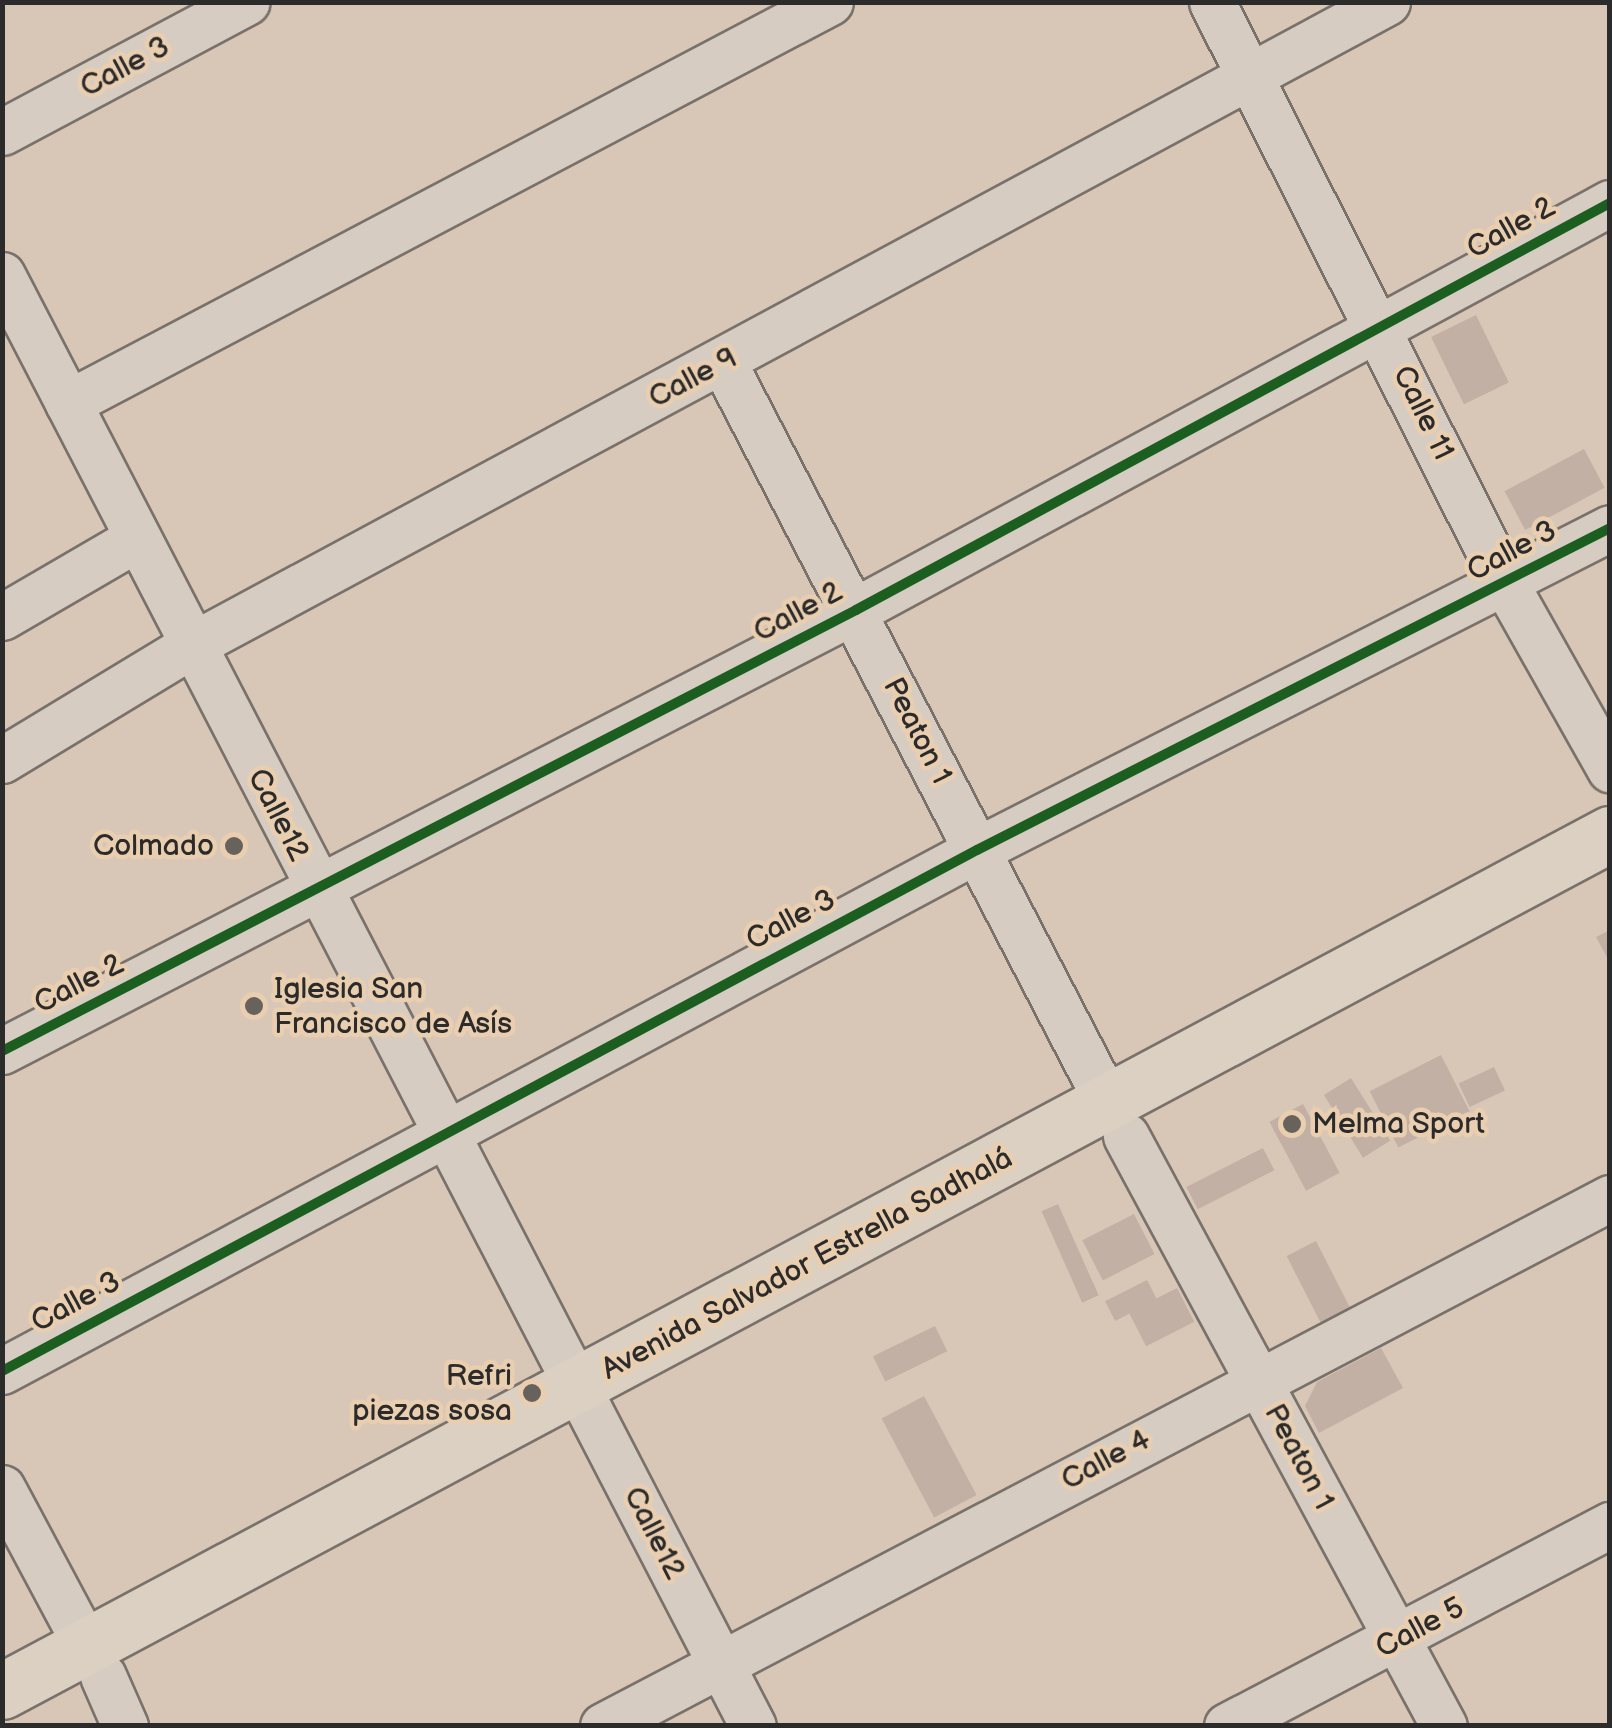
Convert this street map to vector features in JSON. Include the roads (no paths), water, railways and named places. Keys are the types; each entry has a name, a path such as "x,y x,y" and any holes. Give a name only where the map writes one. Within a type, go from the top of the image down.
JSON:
{"main road":[{"name":"Avenida Salvador Estrella Sadhalá","path":"1117,1119 1610,834"},
{"name":"Avenida Salvador Estrella Sadhalá","path":"10,1726 95,1661 1117,1119 1610,876"},
{"name":"Avenida Salvador Estrella Sadhalá","path":"2,1691 95,1661"}],"street":[{"name":"Calle 3","path":"2,132 247,2"},
{"path":"68,403 830,2"},
{"name":"Calle 11","path":"1212,2 1382,328 1505,583 1610,769"},
{"name":"Calle 9","path":"2,760 192,645 1387,2"},
{"name":"Calle 2","path":"2,1051 317,892 856,610 1610,203"},
{"name":"Calle12","path":"2,275 317,892 753,1726"},
{"name":"Peaton 1","path":"723,362 856,610 1117,1119 1444,1726"},
{"name":"Calle 3","path":"2,1370 978,850 1610,528"},
{"path":"2,617 138,538"},
{"name":"Calle 4","path":"603,1726 1610,1198"},
{"path":"2,1488 95,1661 125,1726"},
{"name":"Calle 5","path":"1228,1726 1398,1641 1610,1524"}],"place":[{"name":"Colmado","path":"234,846"},
{"name":"Iglesia San Francisco de Asís","path":"254,1006"},
{"name":"Melma Sport","path":"1292,1124"},
{"name":"Refri piezas sosa","path":"532,1393"}]}
